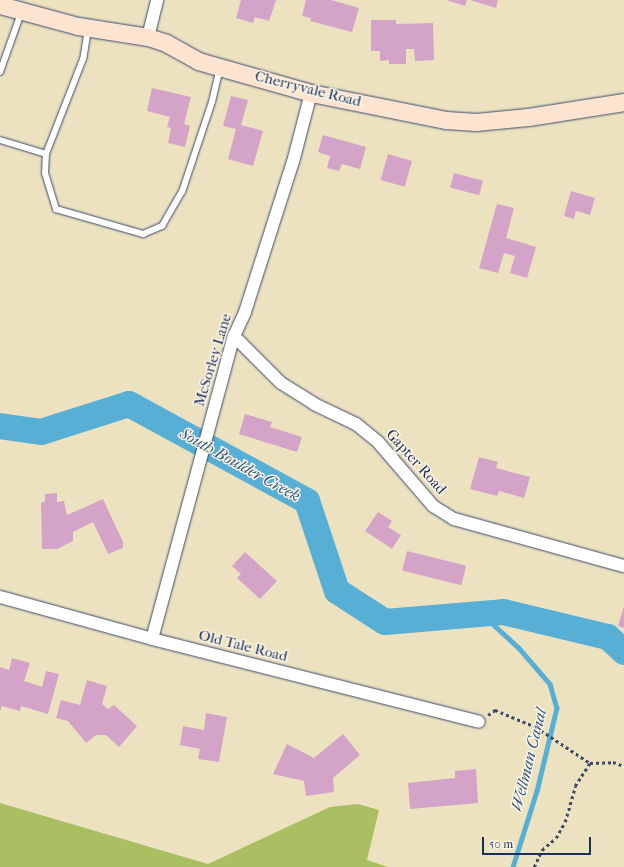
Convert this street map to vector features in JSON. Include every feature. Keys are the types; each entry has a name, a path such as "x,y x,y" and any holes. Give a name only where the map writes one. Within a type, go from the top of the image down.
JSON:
{"street":[{"path":"148,37 157,0"},
{"name":"Cherryvale Road","path":"0,5 88,28 148,37 166,43 198,61 221,66 311,93 439,119 476,122 528,118 624,102"},
{"name":"McSorley Lane","path":"152,639 234,336 245,312 293,162 311,93"},
{"name":"Gapter Road","path":"234,336 281,383 314,404 356,424 378,442 433,506 454,519 624,566"},
{"name":"Old Tale Road","path":"0,597 152,639 479,722"}],"lane":[{"path":"0,72 22,11"},
{"path":"88,28 83,59 46,154 45,174 56,209 143,234 162,226 182,192 212,102 221,66"},
{"path":"0,140 46,154"}],"path":[{"path":"479,722 495,710 536,727 565,744 590,763 613,762 624,766"},
{"path":"534,867 542,850 556,838 565,822 575,786 590,763"}],"green space":[{"path":"0,803 208,864 330,807 358,804 379,810 367,860 388,867 0,867"}],"building":[{"path":"241,0 276,0 269,21 255,17 253,23 236,18"},
{"path":"306,0 331,0 359,8 352,32 310,21 311,18 302,16"},
{"path":"446,0 467,0 465,6"},
{"path":"470,0 498,0 496,8"},
{"path":"371,20 396,20 396,24 433,23 434,60 415,61 414,49 406,49 406,64 389,64 389,60 380,61 380,51 371,51"},
{"path":"152,88 191,97 184,124 190,126 185,147 168,143 171,128 167,127 170,117 147,111"},
{"path":"231,96 248,100 241,125 263,131 253,166 228,159 236,129 223,126"},
{"path":"323,135 366,147 360,169 342,164 339,171 327,168 330,156 318,152"},
{"path":"388,154 412,161 405,187 381,180"},
{"path":"454,173 483,181 479,195 450,187"},
{"path":"571,191 595,198 590,215 576,211 574,219 564,216"},
{"path":"497,204 514,208 506,238 536,247 527,278 510,273 515,256 504,253 498,273 479,268"},
{"path":"245,414 272,422 270,427 302,437 297,452 239,434"},
{"path":"479,457 498,462 496,468 530,477 524,498 499,491 497,496 470,489"},
{"path":"57,493 57,502 64,501 67,515 103,499 123,542 123,548 108,554 93,522 73,532 73,541 57,549 42,549 41,503 45,501 45,494"},
{"path":"378,512 392,521 388,527 401,535 392,549 365,531"},
{"path":"407,551 466,566 461,585 402,570"},
{"path":"245,552 277,581 260,599 237,578 241,574 232,566"},
{"path":"624,606 624,628 618,626"},
{"path":"12,658 30,663 24,681 42,687 46,671 59,674 48,714 21,706 20,711 2,706 0,711 0,667 9,670"},
{"path":"87,680 107,686 102,704 108,709 114,705 137,726 119,747 106,735 96,735 86,743 68,721 56,718 61,700 80,705"},
{"path":"206,713 227,717 219,762 198,759 200,749 180,745 183,726 204,730"},
{"path":"343,734 360,755 333,778 334,792 306,796 304,781 273,774 287,744 314,758"},
{"path":"476,769 478,803 410,809 408,783 455,778 455,771"}],"waterway":[{"name":"South Boulder Creek","path":"0,426 41,432 129,404 307,501 337,591 385,622 503,612 608,637 624,652"},
{"name":"Wellman Canal","path":"482,614 519,648 550,684 557,708 537,791 513,867"}]}
